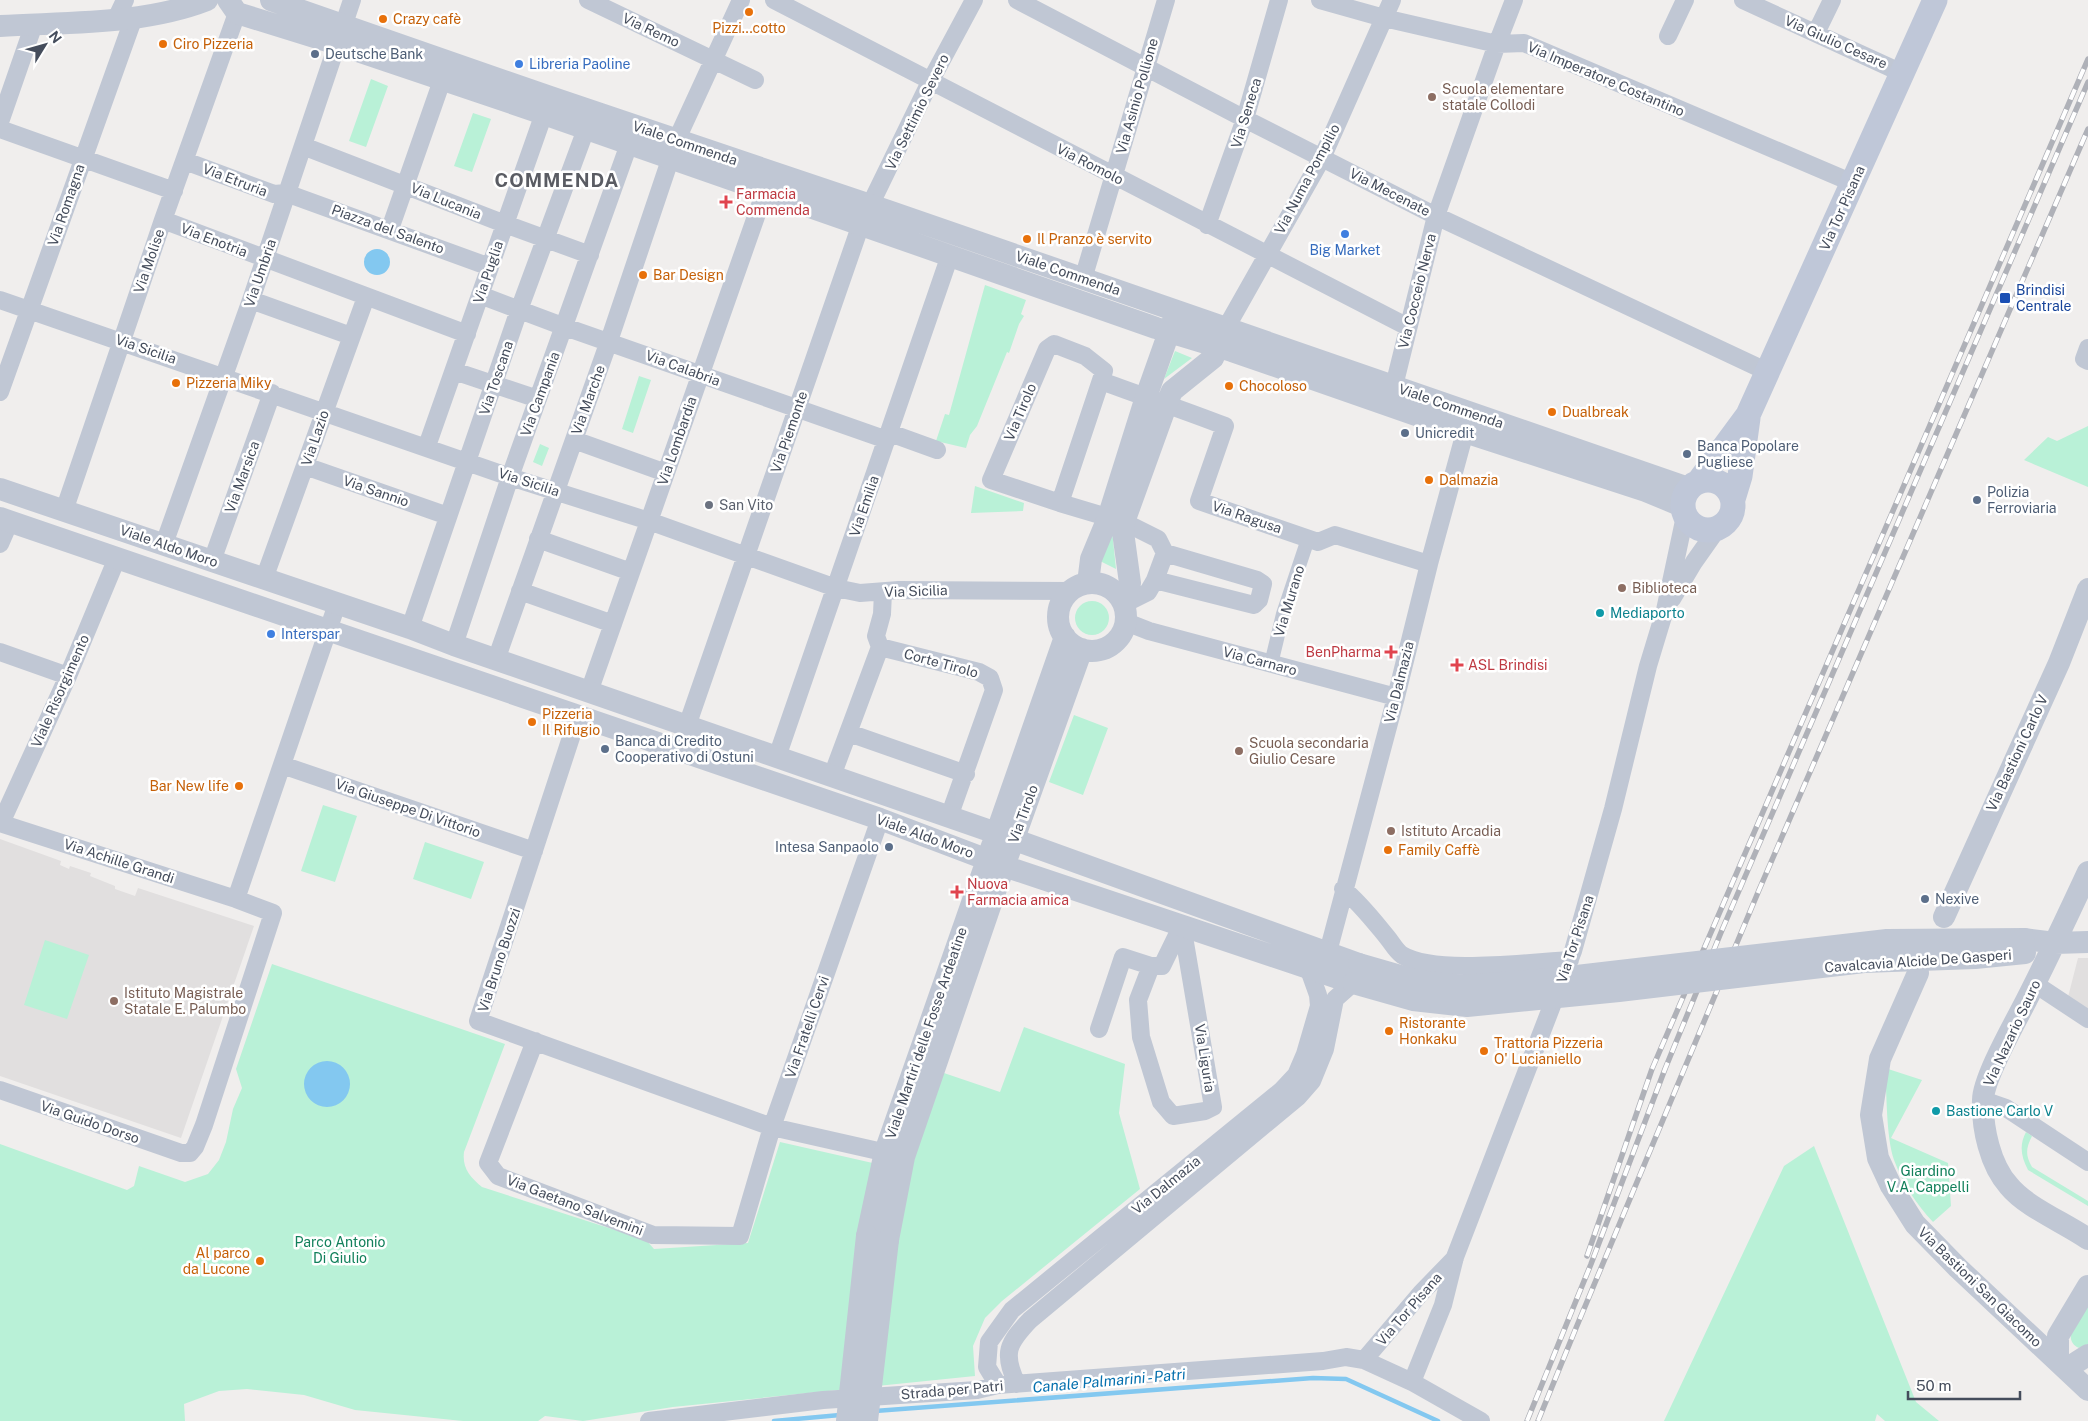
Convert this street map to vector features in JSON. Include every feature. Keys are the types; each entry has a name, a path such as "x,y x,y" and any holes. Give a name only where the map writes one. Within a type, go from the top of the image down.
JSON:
{"main road":[{"name":"Via Tor Pisana","path":"1689,497 1748,415 1935,0"},
{"name":"Via Tor Pisana","path":"1718,528 1724,525 1732,513 1733,499 1740,476 1748,415"},
{"path":"1718,528 1705,530 1693,526 1689,497 1714,480 1720,482 1730,492 1733,499"}],"street":[{"path":"0,26 34,24 125,12 182,10 207,0"},
{"name":"Viale Commenda","path":"271,0 340,35"},
{"name":"Via Umbria","path":"164,544 251,300 352,0"},
{"name":"Via Remo","path":"588,0 756,80"},
{"name":"Via Marche","path":"496,660 609,341 674,148 741,0"},
{"name":"Via Romolo","path":"774,0 1408,328"},
{"name":"Via Settimio Severo","path":"866,215 930,82 974,0"},
{"name":"Via Mecenate","path":"1017,0 1436,216 1768,372"},
{"name":"Via Asinio Pollione","path":"1084,279 1166,0"},
{"name":"Via Seneca","path":"1207,225 1246,119 1279,0"},
{"name":"Via Imperatore Costantino","path":"1320,0 1384,18 1497,44 1524,43 1853,183"},
{"name":"Via Numa Pompilio","path":"1222,337 1266,255 1322,158 1392,0"},
{"name":"Via Cocceio Nerva","path":"1394,386 1436,216 1514,0"},
{"path":"1668,36 1685,0"},
{"name":"Via Giulio Cesare","path":"1743,0 1902,73"},
{"path":"1816,34 1832,0"},
{"name":"Viale Commenda","path":"232,7 340,35 866,215 1084,279 1176,311 1222,337 1468,422 1646,491 1689,497"},
{"name":"Via Molise","path":"64,511 163,220 185,161 232,7"},
{"name":"Via Romagna","path":"0,392 83,158 125,12"},
{"path":"0,122 34,24"},
{"path":"390,229 445,72"},
{"name":"Viale Commenda","path":"547,106 586,129 629,144 674,148 765,191 866,215 950,255 1169,332 1222,337 1394,386 1468,422"},
{"name":"Via Puglia","path":"427,446 547,106"},
{"path":"0,129 174,191"},
{"name":"Via Toscana","path":"410,628 519,310 586,129"},
{"name":"Via Campania","path":"454,645 510,477 629,144"},
{"name":"Via Lucania","path":"302,146 505,224 590,254"},
{"name":"Via Etruria","path":"185,161 274,194 286,193"},
{"name":"Via Lombardia","path":"589,692 765,191"},
{"name":"Piazza del Salento","path":"286,193 390,229 490,267"},
{"name":"Via Piemonte","path":"687,726 866,215"},
{"name":"Via Enotria","path":"163,220 265,259"},
{"name":"Via Emilia","path":"777,757 950,255"},
{"path":"265,259 466,334"},
{"name":"Via Calabria","path":"480,295 797,409 937,450"},
{"name":"Via Lazio","path":"264,579 366,297"},
{"name":"Via Sicilia","path":"0,300 122,340 427,446 510,477 649,521 836,588 860,593 899,590 1079,587"},
{"path":"251,300 351,336"},
{"path":"1176,311 1146,397 1116,520 1123,532 1130,583 1118,640 1101,650 1091,651 1073,643 1058,618 1061,603 1079,587 1090,559 1116,520 1172,391 1213,358 1222,337"},
{"name":"Via Tirolo","path":"1101,381 1104,372 1085,356 1054,344 1047,349 991,480 1116,520 1158,539 1165,552"},
{"path":"2088,348 2084,359 2088,361"},
{"path":"454,371 493,386 538,399"},
{"path":"1060,503 1101,381 1167,403"},
{"name":"Via Marsica","path":"212,561 272,393"},
{"name":"Via Ragusa","path":"1167,403 1225,426 1199,501 1318,542 1335,535 1429,564"},
{"name":"Via Dalmazia","path":"1328,952 1468,422"},
{"path":"574,440 666,473"},
{"name":"Via Sannio","path":"305,466 448,516"},
{"name":"Viale Aldo Moro","path":"0,489 410,628 496,660 640,708 1005,836 1328,952 1356,973"},
{"name":"Via Tor Pisana","path":"1412,1382 1443,1306 1455,1258 1570,960 1613,809 1648,666 1665,610 1689,497"},
{"path":"0,544 5,519"},
{"name":"Viale Aldo Moro","path":"5,519 880,819 996,863 1308,967 1356,973"},
{"name":"Via Tor Pisana","path":"1665,610 1694,562 1718,528"},
{"path":"538,539 631,572"},
{"name":"Via Murano","path":"1271,664 1284,614 1308,539"},
{"path":"1125,613 1148,592 1155,580 1165,552 1257,580 1263,584 1259,600 1254,605 1155,580"},
{"name":"Viale Risorgimento","path":"1,823 68,676 116,558"},
{"path":"1079,587 1099,583 1109,587 1118,594 1125,613"},
{"name":"Via Bastioni Carlo V","path":"1944,917 2059,662 2088,589"},
{"path":"520,591 613,624"},
{"path":"832,776 880,647 876,636 882,614 883,592"},
{"path":"236,899 337,604"},
{"name":"Via Carnaro","path":"1125,613 1149,631 1396,697"},
{"name":"Via Tirolo","path":"1005,836 1073,643"},
{"name":"Corte Tirolo","path":"880,647 979,672 990,678 994,690 966,774 949,817"},
{"path":"0,652 68,676"},
{"path":"630,734 640,708"},
{"name":"Via Bruno Buozzi","path":"578,716 478,1021 772,1127"},
{"path":"849,733 966,774"},
{"name":"Via Giuseppe Di Vittorio","path":"282,765 534,851"},
{"name":"Via Fratelli Cervi","path":"740,1236 772,1127 880,819"},
{"name":"Via Achille Grandi","path":"1,823 236,899 273,913 198,1140 190,1153 181,1153"},
{"name":"Viale Martiri delle Fosse Ardeatine","path":"877,1238 894,1155 1005,836"},
{"name":"Via Nazario Sauro","path":"2085,1238 2019,1196 2008,1186 1993,1158 1987,1134 1983,1100 1985,1090 2000,1055 2088,872"},
{"path":"1343,890 1357,900 1401,954 1423,963 1446,965 1495,964 1570,960"},
{"path":"1220,937 1227,916"},
{"path":"1099,1029 1123,957 1151,966 1162,966 1182,925"},
{"name":"Via Liguria","path":"1151,966 1138,1000 1139,1019 1141,1037 1161,1102 1173,1116 1205,1111 1213,1107 1182,925"},
{"name":"Cavalcavia Alcide De Gasperi","path":"1356,973 1413,1000 1467,1006 1619,991 1864,962 1975,958 2024,946 2088,942"},
{"name":"Via Dalmazia","path":"998,1385 987,1367 989,1342 1012,1310 1282,1090 1296,1075 1306,1054 1319,1006 1318,995 1308,967"},
{"name":"Via Dalmazia","path":"1017,1384 1009,1369 1007,1354 1013,1338 1030,1320 1298,1097 1312,1081 1325,1048 1335,999 1356,973"},
{"name":"Via Bastioni San Giacomo","path":"1918,973 1880,1059 1871,1115 1878,1158 1891,1186 1915,1224 1958,1268 2088,1390"},
{"path":"2035,984 2088,1019"},
{"name":"Via Gaetano Salvemini","path":"534,1041 488,1163 498,1176 653,1235 740,1236"},
{"name":"Via Guido Dorso","path":"0,1090 181,1153"},
{"path":"1983,1100 2006,1108 2088,1162"},
{"path":"772,1127 894,1155"},
{"path":"847,1421 877,1238"},
{"path":"867,1421 877,1238"},
{"name":"Via Tor Pisana","path":"1364,1360 1421,1293 1455,1258"},
{"path":"2088,1286 2058,1336 2062,1365 2088,1355"},
{"name":"Strada per Patri","path":"649,1421 823,1400 978,1390 998,1385 1323,1361 1346,1357 1364,1360 1412,1382 1481,1421"}],"shaded area":[{"name":"Istituto Magistrale Statale E. Palumbo","path":"0,839 61,861 60,865 69,869 70,866 91,873 90,876 115,886 115,889 135,896 138,888 254,926 181,1138 0,1076"},
{"path":"2078,958 2088,958 2088,1009 2068,997"}],"green space":[{"path":"371,79 388,86 366,147 349,141"},
{"path":"473,113 491,119 472,172 454,166"},
{"path":"985,285 1026,300 1021,314 1024,316 1019,324 1009,353 1007,352 966,448 936,441 945,414 949,415"},
{"path":"1175,351 1192,358 1164,379"},
{"path":"639,376 651,380 633,433 622,429"},
{"path":"2088,426 2088,487 2024,460 2048,437 2057,441"},
{"path":"540,444 549,448 542,466 533,462"},
{"path":"975,486 1024,503 1023,511 971,513"},
{"path":"1112,530 1116,569 1100,561"},
{"path":"1092,601 1104,606 1109,618 1104,630 1092,635 1080,630 1075,618 1080,606"},
{"path":"1074,715 1108,728 1083,795 1049,782"},
{"path":"323,805 357,816 335,882 301,871"},
{"path":"425,842 484,862 471,899 413,879"},
{"path":"45,940 89,955 67,1019 24,1005"},
{"name":"Parco Antonio Di Giulio","path":"272,964 505,1044 464,1152 464,1163 471,1176 482,1187 646,1240 654,1249 748,1243 780,1142 908,1171 941,1072 1000,1092 1024,1027 1125,1064 1119,1113 1140,1189 1002,1301 985,1318 973,1346 975,1376 673,1407 583,1421 545,1416 538,1421 463,1421 355,1410 304,1395 247,1389 219,1391 184,1404 185,1421 0,1421 0,1144 127,1190 134,1186 139,1166 185,1182 208,1174 219,1160 226,1142 233,1109 242,1088 236,1069"},
{"name":"Giardino V.A. Cappelli","path":"1885,1068 1922,1080 1891,1138 1948,1163 1951,1206 1933,1222 1910,1193 1894,1160 1888,1127"},
{"path":"2026,1132 2032,1136 2027,1152 2032,1167 2088,1201 2088,1206 2028,1170 2022,1151 2022,1142"},
{"path":"1814,1146 1916,1402 1939,1421 1885,1421 1877,1414 1875,1421 1664,1421 1784,1166"},
{"path":"2088,1302 2088,1344 2079,1348 2073,1344 2071,1333 2073,1326"}],"water":[{"path":"377,249 386,253 390,262 386,271 377,275 368,271 364,262 368,253"},
{"path":"327,1061 340,1065 346,1071 350,1084 346,1097 340,1103 327,1107 314,1103 308,1097 304,1084 308,1071 314,1065"}],"waterway":[{"name":"Canale Palmarini - Patri","path":"875,1411 1313,1378 1346,1379 1438,1421"},
{"name":"Canale Palmarini - Patri","path":"774,1421 840,1415"}],"railway":[{"path":"1587,1256 1652,1069 2088,59"},
{"path":"1527,1421 1591,1264 1665,1069 1722,930 2088,82"},
{"path":"1538,1421 1759,890 2088,129"}],"place":[{"name":"Pizzi...cotto","path":"749,12"},
{"name":"Crazy cafè","path":"383,19"},
{"name":"Ciro Pizzeria","path":"163,44"},
{"name":"Deutsche Bank","path":"315,54"},
{"name":"Libreria Paoline","path":"519,64"},
{"name":"Scuola elementare statale Collodi","path":"1432,97"},
{"name":"Farmacia Commenda","path":"726,202"},
{"name":"Big Market","path":"1345,234"},
{"name":"Il Pranzo è servito","path":"1027,239"},
{"name":"Bar Design","path":"643,275"},
{"name":"Brindisi Centrale","path":"2005,298"},
{"name":"Pizzeria Miky","path":"176,383"},
{"name":"Chocoloso","path":"1229,386"},
{"name":"Dualbreak","path":"1552,412"},
{"name":"Unicredit","path":"1405,433"},
{"name":"Banca Popolare Pugliese","path":"1687,454"},
{"name":"Dalmazia","path":"1429,480"},
{"name":"Polizia Ferroviaria","path":"1977,500"},
{"name":"San Vito","path":"709,505"},
{"name":"Biblioteca","path":"1622,588"},
{"name":"Mediaporto","path":"1600,613"},
{"name":"Interspar","path":"271,634"},
{"name":"BenPharma","path":"1391,652"},
{"name":"ASL Brindisi","path":"1457,665"},
{"name":"Pizzeria Il Rifugio","path":"532,722"},
{"name":"Banca di Credito Cooperativo di Ostuni","path":"605,749"},
{"name":"Scuola secondaria Giulio Cesare","path":"1239,751"},
{"name":"Bar New life","path":"239,786"},
{"name":"Istituto Arcadia","path":"1391,831"},
{"name":"Intesa Sanpaolo","path":"889,847"},
{"name":"Family Caffè","path":"1388,850"},
{"name":"Nuova Farmacia amica","path":"957,892"},
{"name":"Nexive","path":"1925,899"},
{"name":"Istituto Magistrale Statale E. Palumbo","path":"114,1001"},
{"name":"Ristorante Honkaku","path":"1389,1031"},
{"name":"Trattoria Pizzeria O' Lucianiello","path":"1484,1051"},
{"name":"Bastione Carlo V","path":"1936,1111"},
{"name":"Al parco da Lucone","path":"260,1261"}],"district":[{"name":"COMMENDA","path":"557,180"}]}
